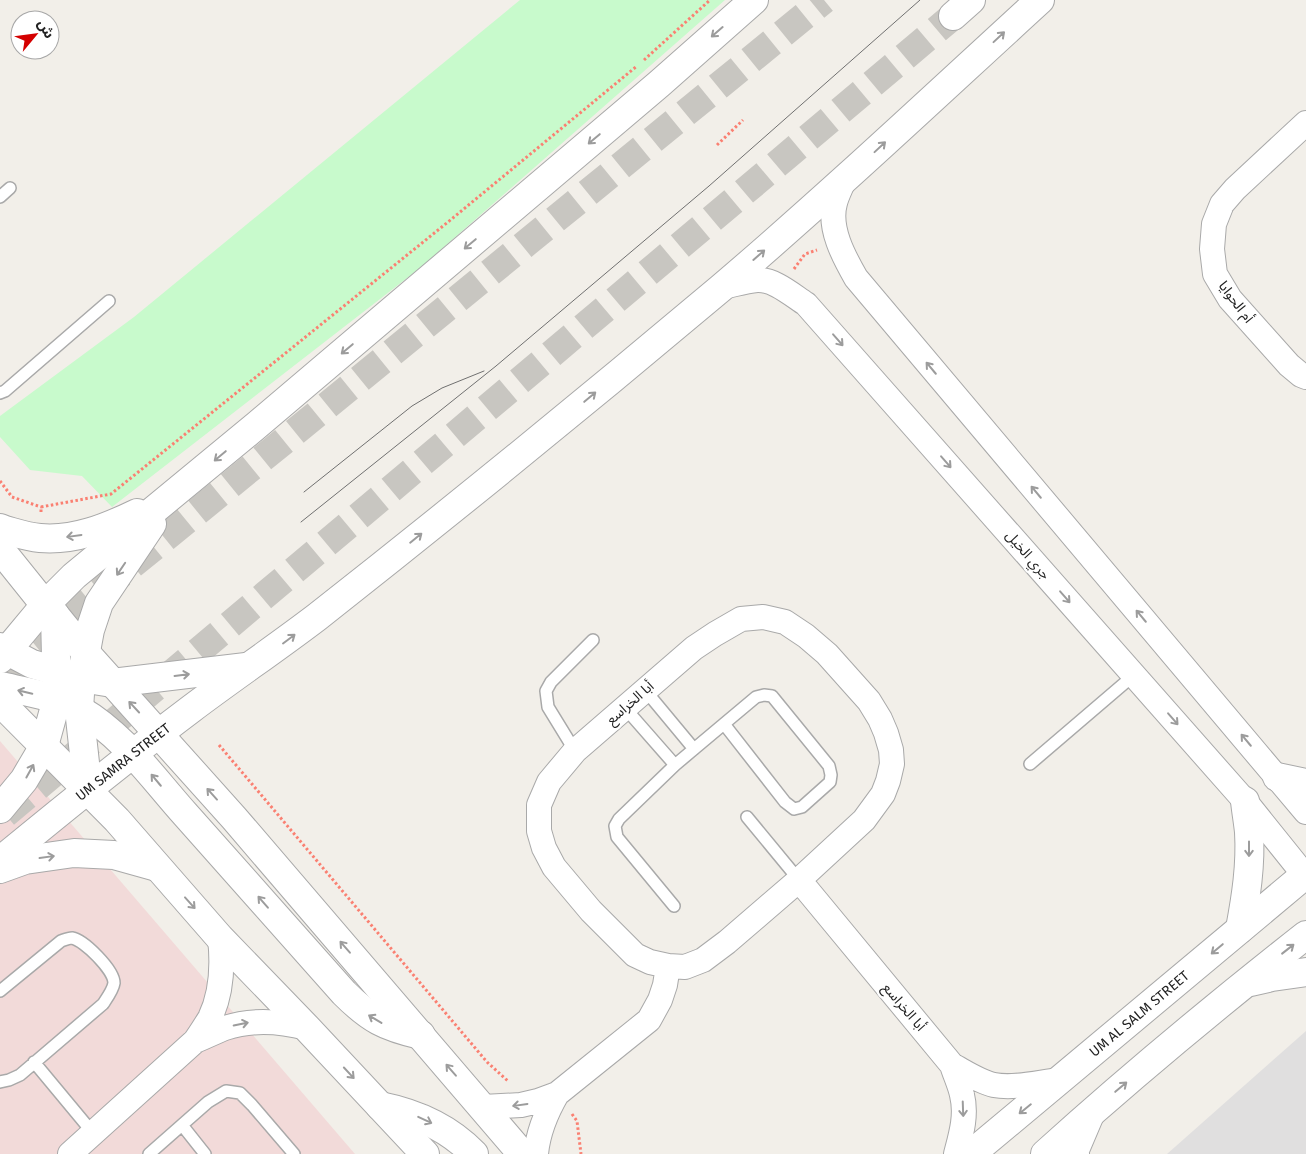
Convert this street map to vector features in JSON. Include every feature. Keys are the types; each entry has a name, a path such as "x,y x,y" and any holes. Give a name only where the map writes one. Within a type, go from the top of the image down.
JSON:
{"street":[{"path":"522,1154 234,818 112,683 75,667 32,664 2,653 50,610 74,576 258,425 659,84 754,0"},
{"name":"UM SAMRA STREET","path":"0,861 159,734 277,648 378,569 552,428 722,287 844,180 1040,0"},
{"name":"أم الحوايا","path":"1306,122 1235,189 1222,204 1214,224 1212,249 1215,274 1230,299 1289,365 1306,377"},
{"path":"844,180 834,204 834,222 839,244 856,278 1306,812"},
{"name":"جري الخيل","path":"722,287 758,280 780,287 806,304 1245,801 1305,875"},
{"path":"0,528 39,538 88,534 168,500"},
{"path":"0,809 24,780 68,704 75,667 99,602 168,500"},
{"path":"0,549 50,610 75,667"},
{"name":"أبا الخراسع","path":"763,616 785,622 806,636 827,654 869,701 886,732 891,750 892,764 888,781 882,794 864,820 799,880 727,942 703,960 685,967 650,962 635,956 591,911 554,867 544,848 539,831 539,805 549,782 575,751 625,708 694,648 741,619 763,616"},
{"path":"112,683 249,667"},
{"path":"0,686 68,704 110,730 134,754 360,1009 378,1022 399,1030 421,1035"},
{"path":"0,702 117,820 220,938 307,1028 379,1106 414,1148"},
{"path":"68,704 88,790"},
{"path":"1277,777 1306,783"},
{"path":"1240,929 1246,898 1249,865 1249,833 1245,801"},
{"path":"0,869 24,860 74,853 114,855 157,867"},
{"name":"UM AL SALM STREET","path":"971,1154 1305,875"},
{"name":"أبا الخراسع","path":"799,880 952,1065 963,1097 964,1114 962,1132 956,1154"},
{"path":"1045,1154 1094,1110 1306,934"},
{"path":"70,1154 196,1041 210,1018 220,987 222,954 220,938"},
{"path":"482,1107 521,1105 557,1094 649,1020 660,1000 668,966"},
{"path":"1243,985 1272,977 1306,972"},
{"path":"196,1041 224,1028 257,1021 291,1024 307,1028"},
{"name":"أبا الخراسع","path":"952,1065 994,1085 1010,1086 1060,1080"},
{"path":"536,1154 540,1130 557,1094"},
{"path":"379,1106 399,1110 437,1126 455,1137 474,1154"},
{"path":"1077,1154 1094,1110"}],"lane":[{"path":"0,197 10,188"},
{"path":"0,393 5,391 109,301"},
{"path":"575,751 548,707 546,691 551,682 593,640"},
{"path":"1030,764 1134,674"},
{"path":"645,690 694,749"},
{"path":"674,906 617,838 615,826 619,819 675,765 724,724 756,698 764,695 772,696 829,766 830,782 802,807 794,809 785,802 724,724"},
{"path":"625,708 675,765"},
{"path":"747,817 799,880"},
{"path":"0,991 60,941 70,938 82,941 110,972 114,982 103,1004 20,1075 0,1082"},
{"path":"34,1062 94,1133"},
{"path":"148,1154 208,1102 226,1091 240,1093 294,1154"},
{"path":"182,1125 204,1154"}],"path":[{"path":"0,481 12,497 41,507 111,494 448,222 641,62"},
{"path":"717,145 743,120"},
{"path":"780,287 805,254 839,244"},
{"path":"39,538 41,507"},
{"path":"219,745 487,1062 514,1086"},
{"path":"557,1094 577,1121 581,1154"}],"shaded area":[{"path":"0,741 355,1154 0,1154"},
{"path":"1306,1031 1306,1154 1167,1154"}],"green space":[{"path":"520,0 725,0 420,268 112,507 82,476 30,470 0,437 0,416 134,317"}],"tunnel":[{"path":"2,671 824,0"},
{"path":"5,814 953,16"}],"tram line":[{"path":"301,522 496,366 709,186 920,0"},
{"path":"304,492 412,406 442,388 484,371"}]}
